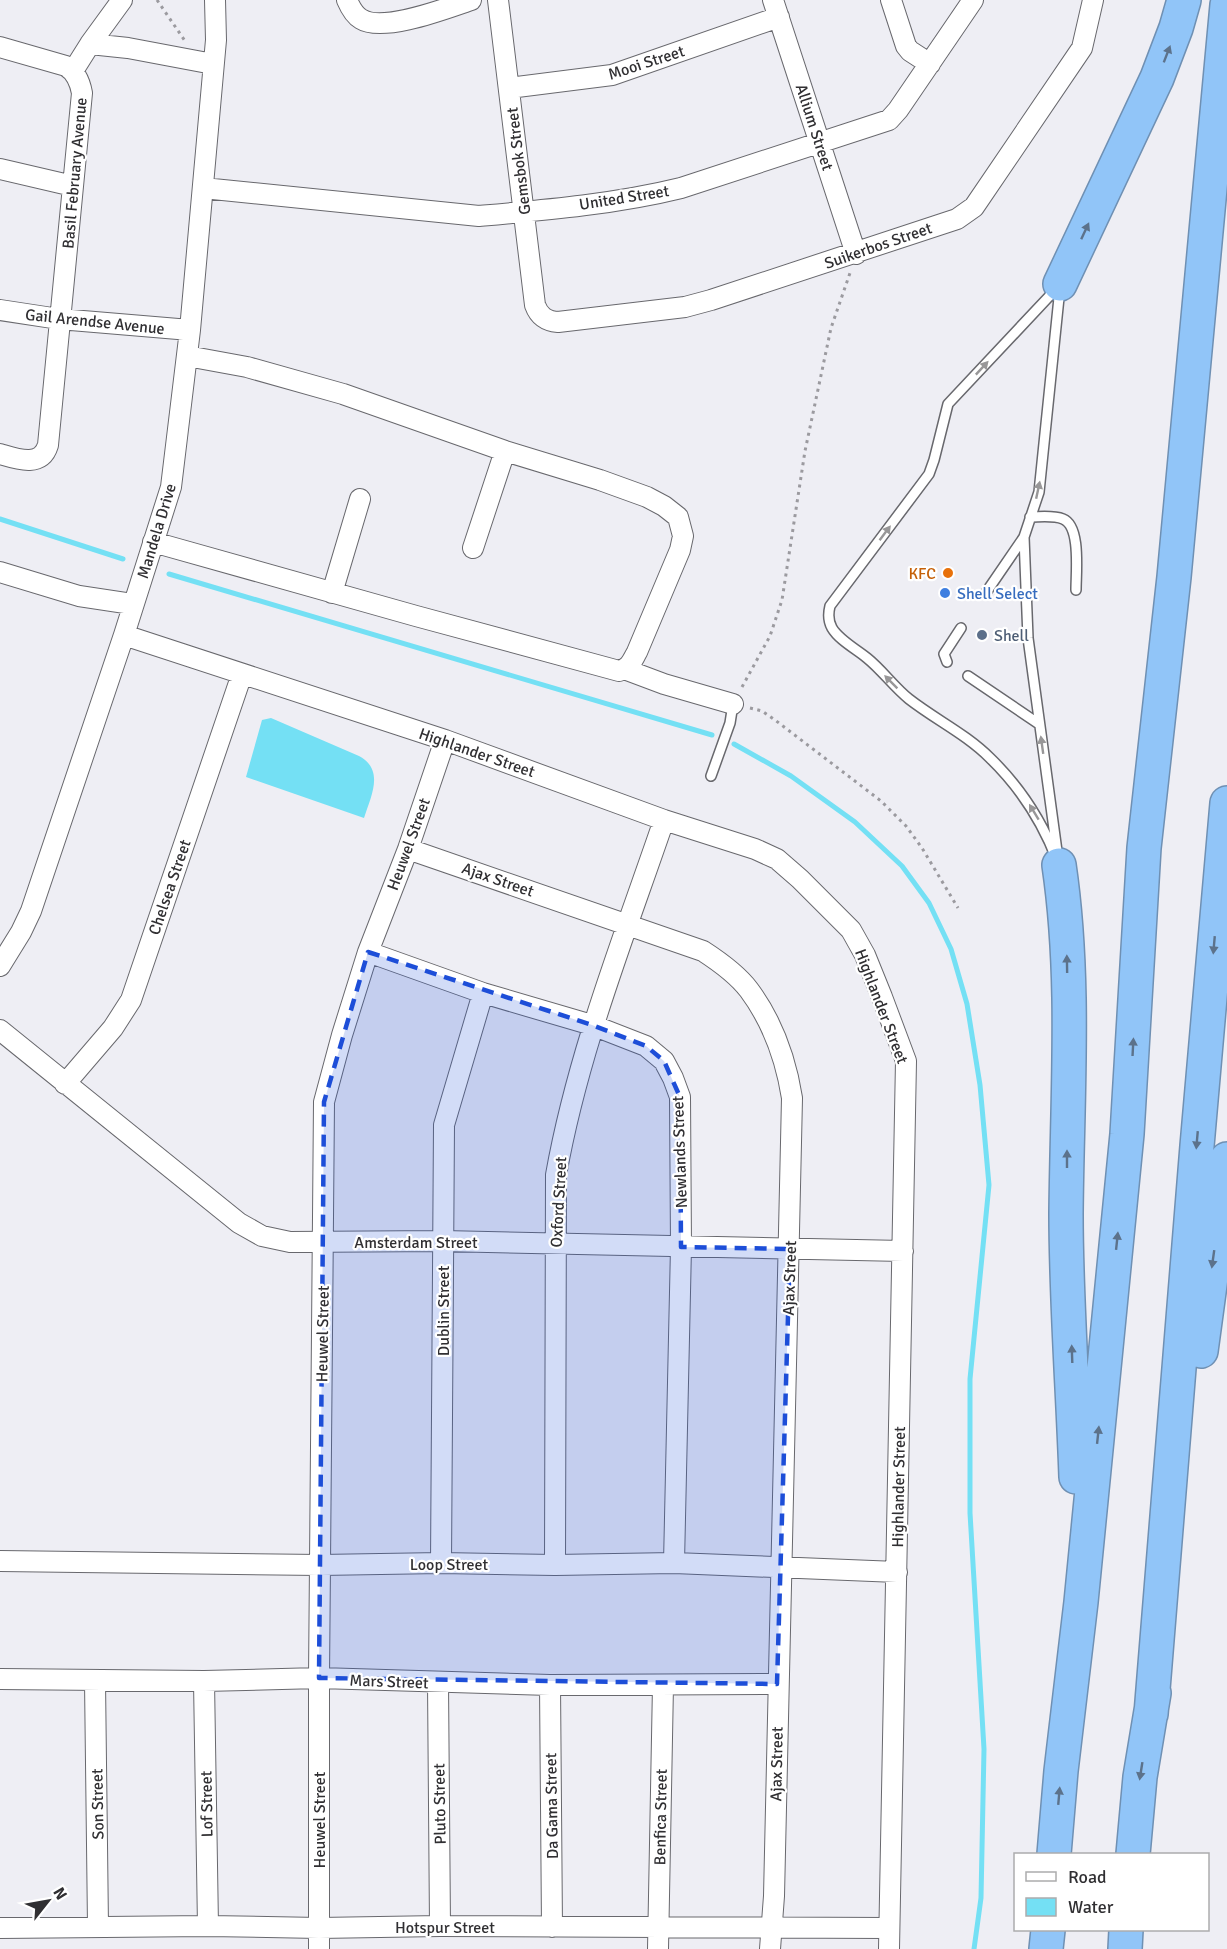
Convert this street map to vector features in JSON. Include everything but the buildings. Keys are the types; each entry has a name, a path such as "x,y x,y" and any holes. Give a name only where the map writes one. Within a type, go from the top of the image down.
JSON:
{"highway":[{"path":"1060,284 1157,78 1184,0"},
{"path":"1054,1853 1127,1134 1144,848 1174,577 1227,5"},
{"path":"1151,1714 1227,803"},
{"path":"1059,865 1066,913 1068,996 1066,1217 1081,1602"},
{"path":"1133,1853 1140,1777 1151,1714 1227,1159"},
{"path":"1046,1949 1048,1931"},
{"path":"1125,1949 1126,1931"}],"street":[{"path":"0,48 61,63 73,71 122,0"},
{"name":"Mandela Drive","path":"0,966 31,911 171,487 190,330 202,188 206,62 216,40 215,0"},
{"path":"347,0 356,15 366,21 382,23 418,17 471,0"},
{"name":"Gemsbok Street","path":"498,0 535,305 544,318"},
{"path":"891,0 906,46 930,64"},
{"name":"United Street","path":"202,188 480,216 654,195 885,122 892,117 973,0"},
{"name":"Suikerbos Street","path":"544,318 558,322 685,307 856,254 957,219 974,207 1082,48 1092,0"},
{"name":"Mooi Street","path":"509,88 612,75 776,8"},
{"name":"Allium Street","path":"776,8 856,254"},
{"path":"90,44 128,48 206,62"},
{"name":"Basil February Avenue","path":"0,454 27,461 39,457 47,449 82,93 73,71"},
{"path":"0,169 73,186"},
{"name":"Gail Arendse Avenue","path":"0,310 59,319 190,330"},
{"path":"187,356 248,367 343,394 505,451 600,480 664,506 678,517 683,536 680,550 637,652 631,663 624,669"},
{"path":"472,548 505,451"},
{"path":"332,593 360,499"},
{"path":"151,547 241,565 332,593 611,670 624,669 731,714"},
{"path":"0,572 79,596 135,597"},
{"name":"Highlander Street","path":"124,635 445,740 664,820 755,849 777,859 852,930 865,955 906,1061 889,1949"},
{"name":"Chelsea Street","path":"65,1083 113,1028 131,1000 242,674"},
{"name":"Heuwel Street","path":"319,1949 324,1102 368,952 408,849 445,740"},
{"name":"Oxford Street","path":"555,1565 555,1244 558,1163 592,1025 664,820"},
{"name":"Ajax Street","path":"408,849 703,951 726,967 748,989 771,1027 789,1079 792,1098 790,1249 777,1684 774,1896 770,1949"},
{"name":"Newlands Street","path":"368,952 483,993 592,1025 646,1046 664,1061 674,1078 680,1097 681,1247 674,1563"},
{"name":"Dublin Street","path":"441,1563 444,1125 483,993"},
{"name":"Amsterdam Street","path":"0,1030 239,1223 262,1236 290,1242 443,1241 903,1251"},
{"name":"Loop Street","path":"0,1561 320,1565 674,1563 897,1572"},
{"name":"Mars Street","path":"0,1679 204,1681 319,1678 550,1685 777,1684"},
{"name":"Son Street","path":"95,1681 98,1926"},
{"name":"Lof Street","path":"204,1681 208,1926"},
{"name":"Pluto Street","path":"438,1683 441,1926"},
{"name":"Da Gama Street","path":"550,1685 552,1927"},
{"name":"Benfica Street","path":"658,1949 663,1685"},
{"name":"Hotspur Street","path":"0,1928 441,1926 889,1928"}],"lane":[{"path":"985,594 1024,537 1039,492 1060,284"},
{"path":"1059,865 1032,808 1005,773 970,741 908,698 869,660 835,633 829,621 829,614 830,606 929,474 948,404 1060,284"},
{"path":"1030,518 1057,517 1071,525 1075,537 1076,590"},
{"path":"1024,537 1028,638 1059,865"},
{"path":"947,662 944,654 961,628"},
{"path":"968,676 1039,724"},
{"path":"711,776 731,714"}],"path":[{"path":"157,0 206,62"},
{"path":"731,714 770,636 782,600 805,452 831,328 856,254"},
{"path":"731,714 762,711 881,801 906,826 922,848 958,908"}],"highlighted area":[{"path":"368,952 592,1025 646,1046 664,1061 680,1097 681,1247 790,1249 777,1684 319,1678 324,1102"}],"water":[{"path":"271,718 359,756 367,762 372,768 374,784 364,818 246,777 262,720"}],"waterway":[{"path":"0,519 123,559"},
{"path":"169,574 712,735"},
{"path":"734,744 791,776 855,822 902,866 929,903 951,949 967,1004 980,1085 989,1185 970,1379 970,1513 984,1749 981,1898 974,1949"}],"place":[{"name":"KFC","path":"948,573"},
{"name":"Shell Select","path":"945,593"},
{"name":"Shell","path":"982,635"}]}
